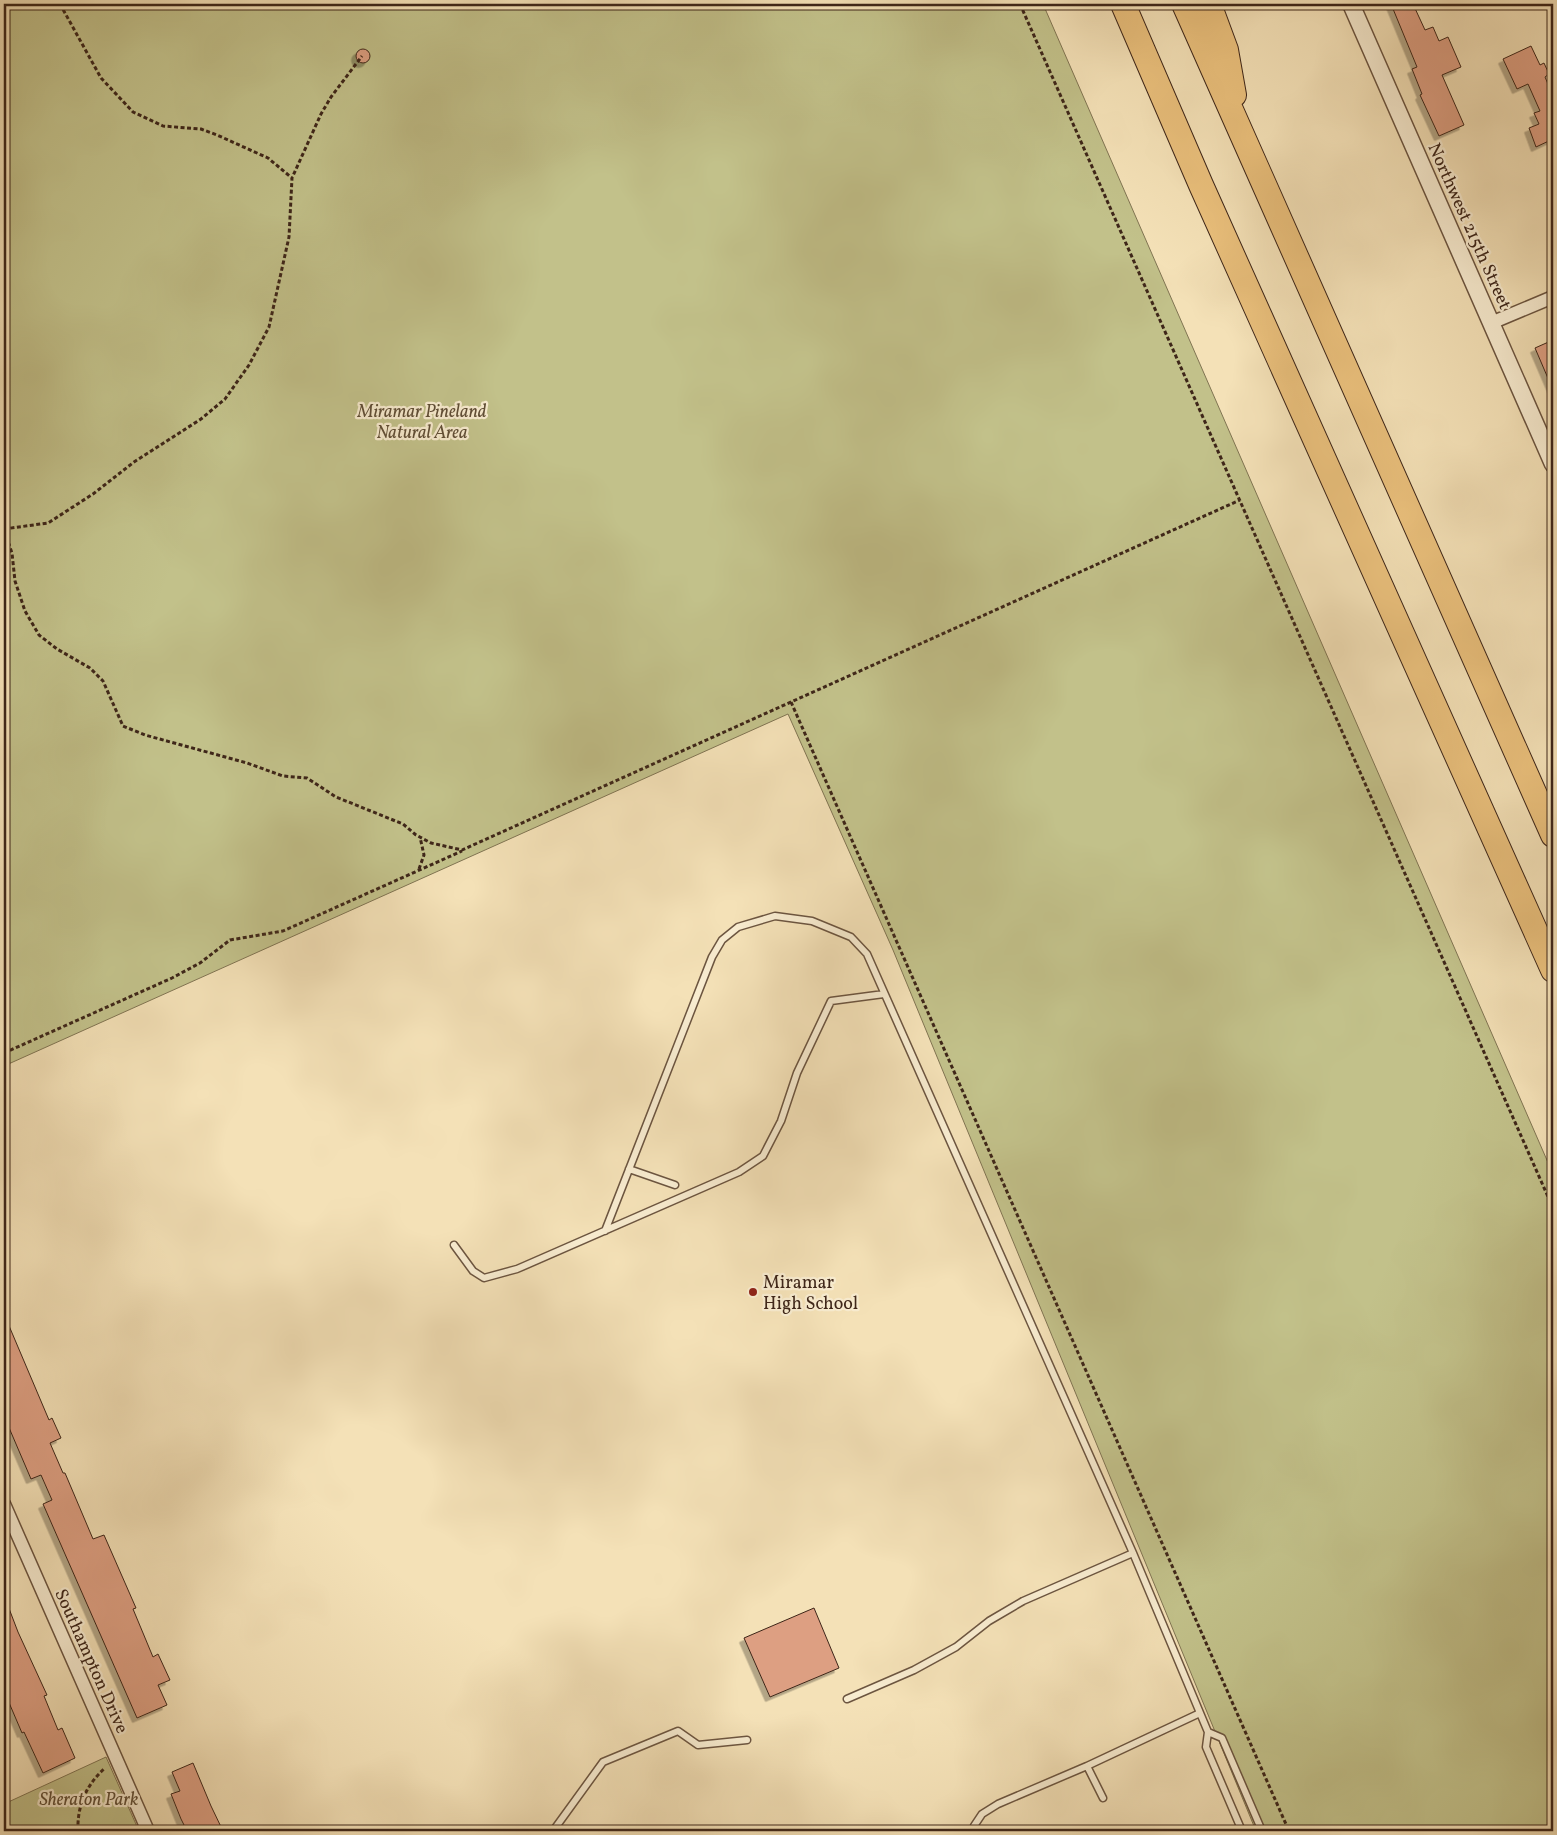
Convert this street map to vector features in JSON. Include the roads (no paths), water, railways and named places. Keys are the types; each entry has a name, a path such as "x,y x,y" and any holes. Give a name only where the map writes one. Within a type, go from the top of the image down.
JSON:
{"highway":[{"path":"1122,4 1209,203 1553,970"},
{"path":"1184,4 1553,835"},
{"path":"1209,4 1226,50 1242,134"}],"street":[{"name":"Northwest 215th Street","path":"1351,4 1553,464"},
{"path":"1491,323 1553,296"},
{"name":"Southampton Drive","path":"4,1504 148,1831"}],"lane":[{"path":"605,1231 712,957 722,940 738,927 775,916 812,921 851,937 867,954 1133,1553 1208,1732 1206,1747 1242,1831"},
{"path":"454,1245 473,1271 484,1278 517,1269 740,1172 763,1156 781,1121 797,1073 831,1001 884,994"},
{"path":"629,1169 675,1185"},
{"path":"847,1699 914,1670 956,1647 989,1621 1023,1601 1133,1553"},
{"path":"974,1831 974,1826 982,1814 998,1804 1087,1766 1200,1713"},
{"path":"553,1831 603,1762 678,1731 698,1745 747,1740"},
{"path":"1208,1732 1222,1738 1262,1831"},
{"path":"1087,1766 1103,1798"}],"place":[{"name":"Miramar High School","path":"753,1292"}],"park label":[{"name":"Miramar Pineland Natural Area","path":"422,421"},
{"name":"Sheraton Park","path":"89,1799"}]}
